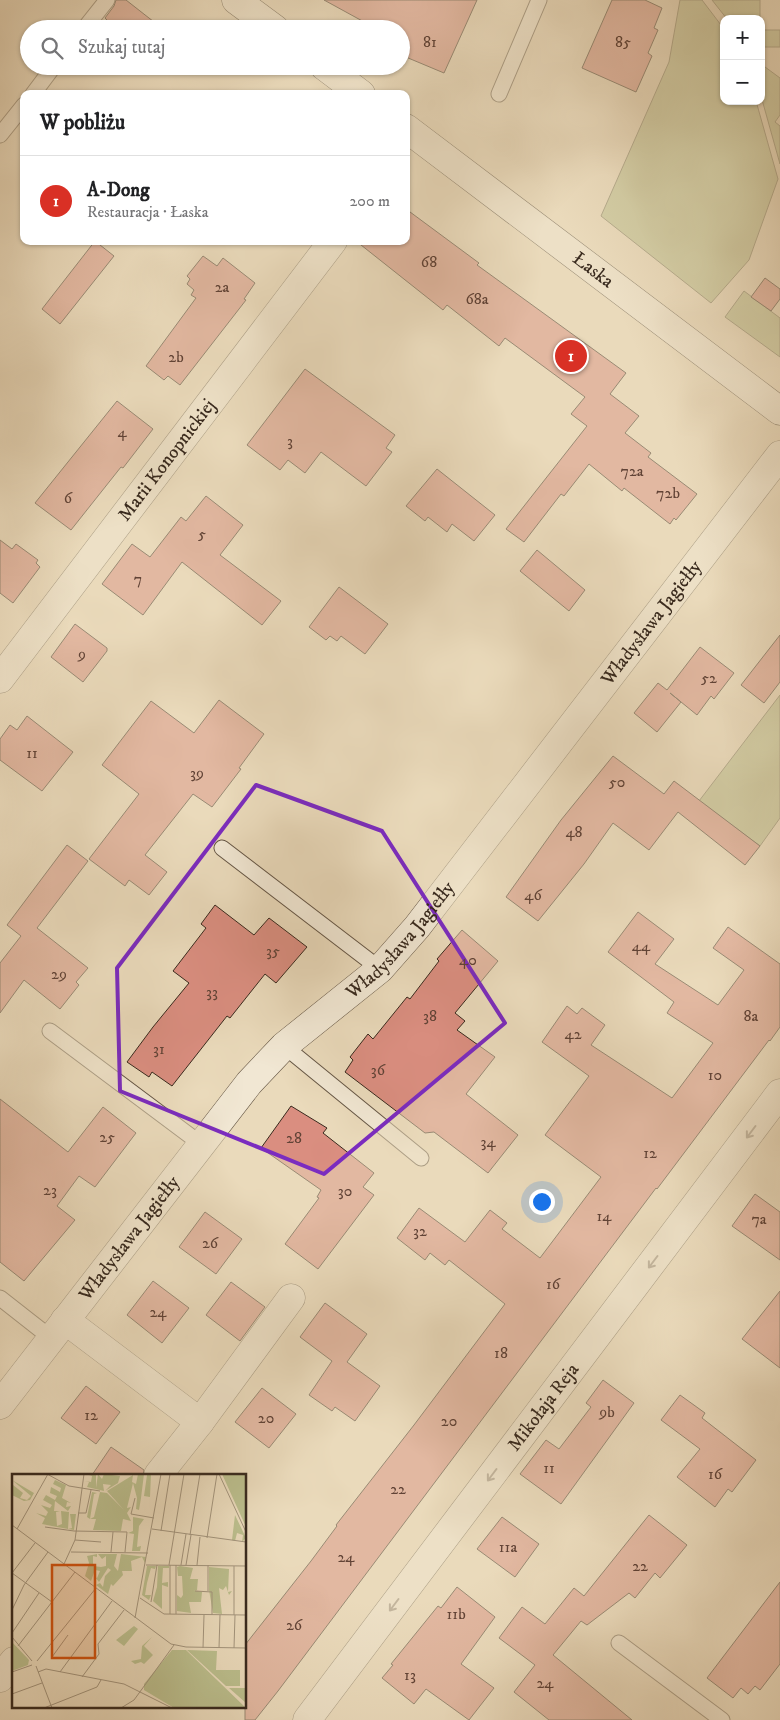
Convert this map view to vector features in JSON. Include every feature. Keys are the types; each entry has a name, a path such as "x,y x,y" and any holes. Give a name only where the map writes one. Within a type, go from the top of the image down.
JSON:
{"street":[{"path":"236,0 263,20"},
{"path":"336,75 356,90"},
{"name":"Łaska","path":"410,137 780,411"},
{"name":"Marii Konopnickiej","path":"0,679 331,245"},
{"name":"Władysława Jagiełły","path":"0,1405 249,1083 284,1046 380,969 417,927 780,455"},
{"name":"Mikołaja Reja","path":"307,1720 780,1093"},
{"path":"159,1474 200,1422 291,1298"},
{"path":"58,1329 200,1422"},
{"path":"0,1678 12,1663"}],"lane":[{"path":"91,20 107,0"},
{"path":"499,94 539,0"},
{"path":"36,90 47,75"},
{"path":"0,135 20,110"},
{"path":"222,848 380,969"},
{"path":"50,1031 200,1144"},
{"path":"284,1046 421,1158"},
{"path":"0,1298 58,1329"},
{"path":"619,1642 722,1720"}],"highlighted area":[{"path":"256,785 382,831 505,1023 324,1174 120,1091 117,968"}],"green space":[{"path":"680,0 702,0 720,24 720,105 757,105 778,179 749,260 711,303 601,216 669,62"},
{"path":"712,0 760,0 760,15 724,15"},
{"path":"765,30 780,30 780,47 765,47"},
{"path":"765,67 780,78 780,115 775,122 780,126 780,164 764,105"},
{"path":"744,291 780,318 780,357 725,317"},
{"path":"780,695 780,818 760,846 699,801"}],"building":[{"path":"116,0 126,0 152,20 107,20 105,18"},
{"path":"324,0 477,0 444,73 410,59 410,20 361,20"},
{"path":"612,0 645,0 662,8 654,28 658,30 648,53 652,56 636,92 582,68"},
{"path":"410,212 479,263 477,265 626,373 610,394 639,416 625,433 651,453 648,457 697,494 676,520 674,518 670,524 624,488 622,491 589,464 564,496 561,494 524,542 506,529 587,426 571,414 585,397 505,338 499,346 447,305 443,310 361,245 410,245"},
{"path":"92,245 100,245 114,256 60,324 42,309"},
{"path":"203,256 217,266 223,258 255,283 244,299 246,300 180,385 168,376 164,380 146,366 196,298 191,295 194,290 187,284 190,279 187,276"},
{"path":"765,278 780,289 780,299 771,311 751,297"},
{"path":"305,369 395,435 386,448 392,452 366,486 321,452 305,473 288,460 280,470 247,445"},
{"path":"117,401 153,429 71,530 35,503"},
{"path":"437,469 495,515 474,541 452,524 447,532 428,517 425,521 406,506"},
{"path":"206,496 243,525 220,555 281,601 262,625 182,562 143,615 102,584 132,544 150,557 181,517 186,521"},
{"path":"0,540 12,549 16,544 38,560 36,563 40,567 13,603 0,593"},
{"path":"537,550 585,590 569,611 520,571"},
{"path":"339,587 388,624 365,654 341,636 337,641 330,636 326,640 309,627"},
{"path":"75,624 107,648 107,651 83,682 51,657"},
{"path":"780,635 780,682 764,703 741,685"},
{"path":"700,647 734,673 714,699 711,696 697,715 670,693 681,702 657,732 634,713 658,683 667,690"},
{"path":"219,700 264,734 239,768 241,769 212,807 193,794 145,855 167,872 149,895 129,880 125,886 89,859 139,794 102,765 151,701 194,733"},
{"path":"27,716 73,752 42,791 0,760 0,739 10,725 17,730"},
{"path":"613,756 664,794 674,781 760,846 745,865 678,812 649,850 613,823 584,864 538,921 506,897 561,820"},
{"path":"67,845 88,861 37,928 88,968 76,982 79,985 60,1009 24,980 0,1013 0,963 21,936 7,925"},
{"path":"215,905 254,935 269,918 307,947 276,983 265,974 230,1018 227,1016 172,1086 152,1072 149,1077 127,1062 189,983 173,971 206,928 201,924"},
{"path":"638,912 674,939 655,964 718,1005 744,970 713,948 728,927 780,964 780,1027 656,1188 278,1691 255,1720 245,1720 246,1644 311,1561 336,1525 505,1304 449,1260 445,1265 430,1253 425,1260 397,1238 419,1208 465,1242 490,1210 507,1223 502,1229 540,1258 601,1177 545,1135 589,1076 542,1042 567,1006 577,1014 582,1008 605,1025 591,1045 672,1098 713,1043 667,1013 674,1002 608,952"},
{"path":"462,930 498,961 455,1013 465,1021 457,1030 495,1057 466,1094 518,1135 488,1173 434,1132 425,1133 345,1072 353,1060 350,1057 368,1034 373,1039 407,997 410,999 439,961 437,959"},
{"path":"0,1099 68,1152 103,1107 136,1133 95,1187 79,1176 57,1206 75,1220 24,1281 0,1262"},
{"path":"291,1106 327,1128 323,1133 374,1173 363,1187 374,1195 318,1269 285,1244 319,1198 317,1197 321,1190 261,1148"},
{"path":"755,1194 780,1212 780,1260 732,1226"},
{"path":"205,1212 242,1239 216,1274 179,1247"},
{"path":"153,1281 189,1308 162,1343 127,1315"},
{"path":"231,1282 265,1307 240,1341 206,1315"},
{"path":"780,1291 780,1368 742,1339"},
{"path":"325,1303 367,1334 347,1362 380,1386 355,1421 335,1407 332,1411 309,1395 332,1361 300,1337"},
{"path":"603,1380 634,1403 561,1504 520,1474 546,1440 559,1449 591,1407 586,1403"},
{"path":"86,1386 120,1412 96,1444 61,1418"},
{"path":"262,1388 296,1414 269,1448 235,1422"},
{"path":"680,1395 705,1413 702,1418 756,1460 732,1492 728,1489 715,1507 677,1477 700,1449 661,1420"},
{"path":"111,1447 144,1470 143,1474 93,1474"},
{"path":"649,1515 687,1545 660,1578 655,1573 635,1598 629,1593 587,1625 581,1621 553,1655 632,1720 549,1720 514,1692 535,1665 499,1638 522,1607 545,1624 574,1588 584,1596"},
{"path":"502,1517 539,1544 515,1577 477,1549"},
{"path":"780,1582 780,1664 760,1690 755,1686 748,1694 741,1688 733,1698 707,1678"},
{"path":"457,1587 495,1617 461,1664 494,1688 469,1720 426,1689 414,1704 382,1678 438,1606 441,1608"}],"place":[{"name":"A-Dong","path":"571,356"}]}
